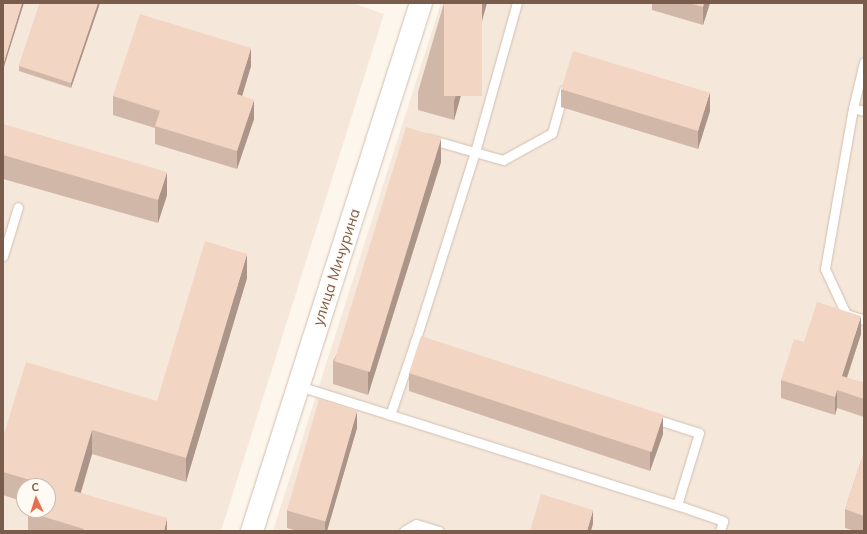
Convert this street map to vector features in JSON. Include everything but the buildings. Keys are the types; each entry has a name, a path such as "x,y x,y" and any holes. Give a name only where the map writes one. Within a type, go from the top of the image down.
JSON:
{"street":[{"name":"улица Мичурина","path":"252,531 421,3"}],"lane":[{"path":"390,415 415,342 475,152 517,3"},
{"path":"864,62 853,108 825,269 846,314 864,320"},
{"path":"418,136 503,160 552,133 567,81"},
{"path":"853,108 864,111"},
{"path":"3,256 18,207"},
{"path":"415,342 438,349"},
{"path":"299,386 677,505 723,521 720,531"},
{"path":"639,414 699,433 677,505"},
{"path":"404,531 416,524 438,531"}],"shaded area":[{"path":"3,3 353,3 384,14 221,531 3,531"},
{"path":"441,3 864,3 864,531 273,531"}]}
